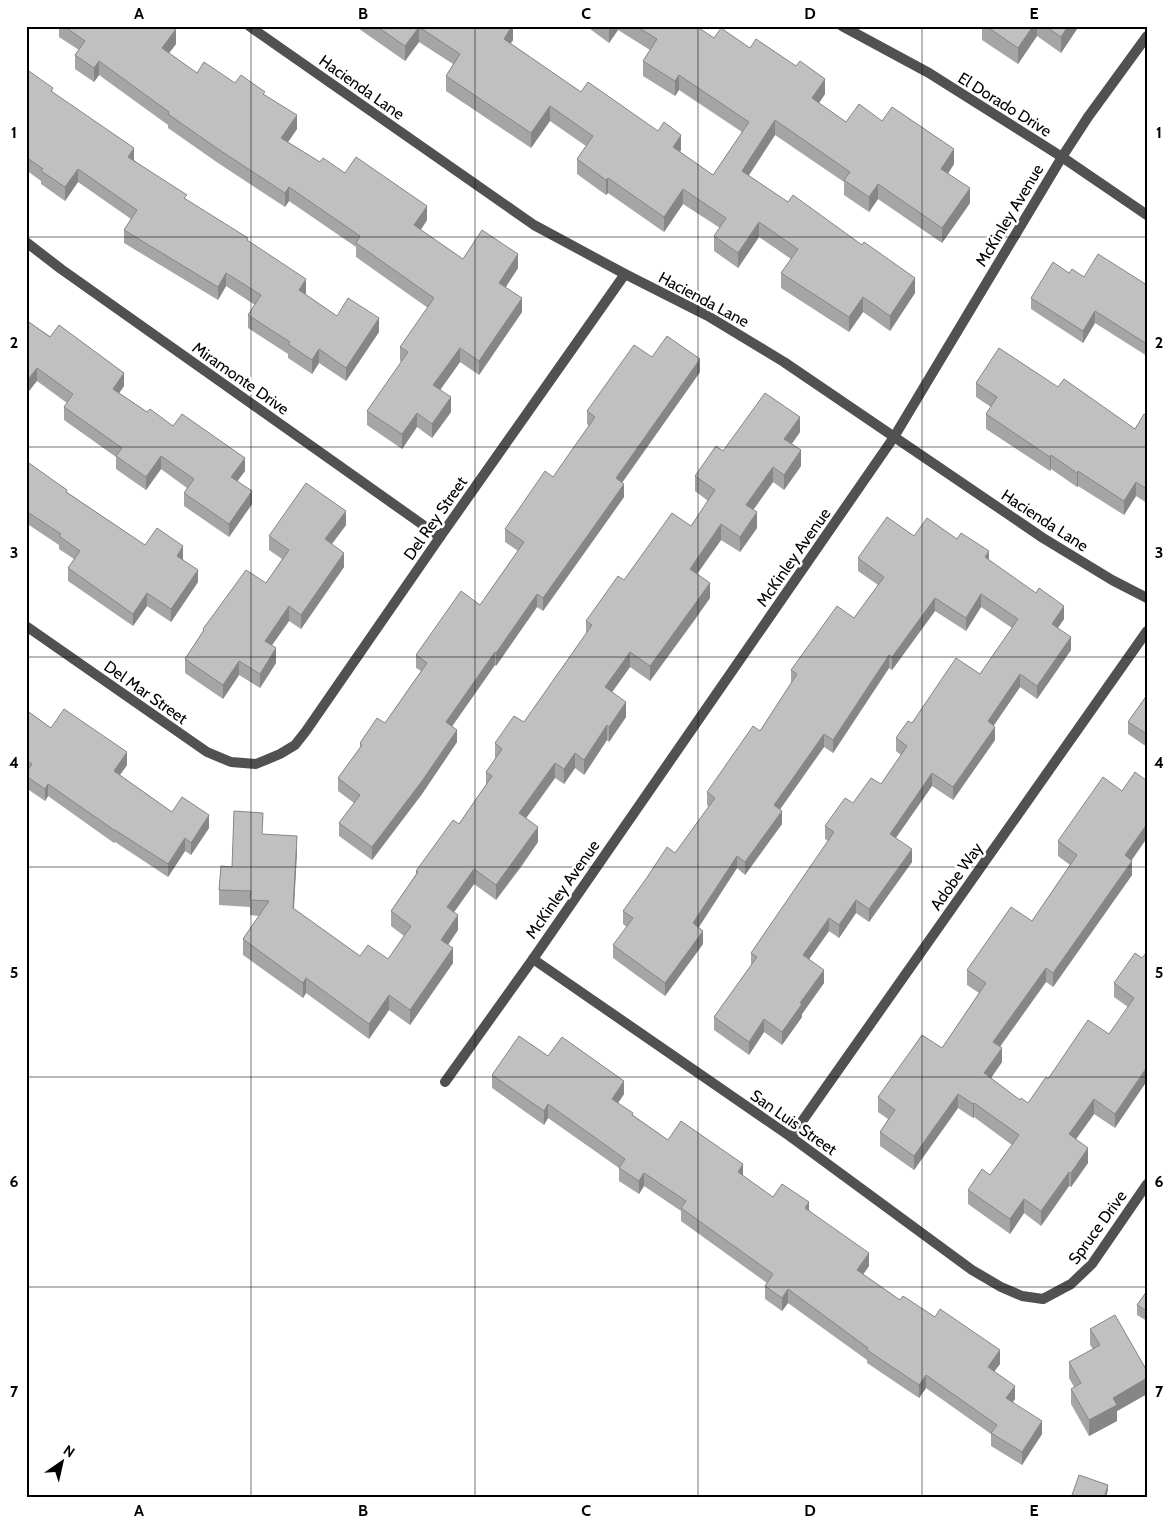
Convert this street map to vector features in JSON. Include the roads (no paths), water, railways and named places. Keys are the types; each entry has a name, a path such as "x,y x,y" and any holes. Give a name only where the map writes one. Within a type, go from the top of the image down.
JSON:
{"street":[{"name":"Hacienda Lane","path":"248,26 534,225 708,316 784,362 1043,538 1112,580 1147,598"},
{"name":"El Dorado Drive","path":"842,26 929,74 1062,157 1147,215"},
{"name":"McKinley Avenue","path":"445,1082 894,437 1062,157 1088,117 1147,36"},
{"name":"Miramonte Drive","path":"26,242 69,275 440,537"},
{"name":"Del Rey Street","path":"256,764 296,745 625,274"},
{"name":"Del Mar Street","path":"26,626 207,752 231,762 256,764"},
{"name":"Adobe Way","path":"791,1137 1147,631"},
{"name":"San Luis Street","path":"533,958 791,1137 972,1270 1001,1287 1022,1296 1043,1299"},
{"name":"Spruce Drive","path":"1043,1299 1071,1284 1092,1264 1147,1184"}]}
